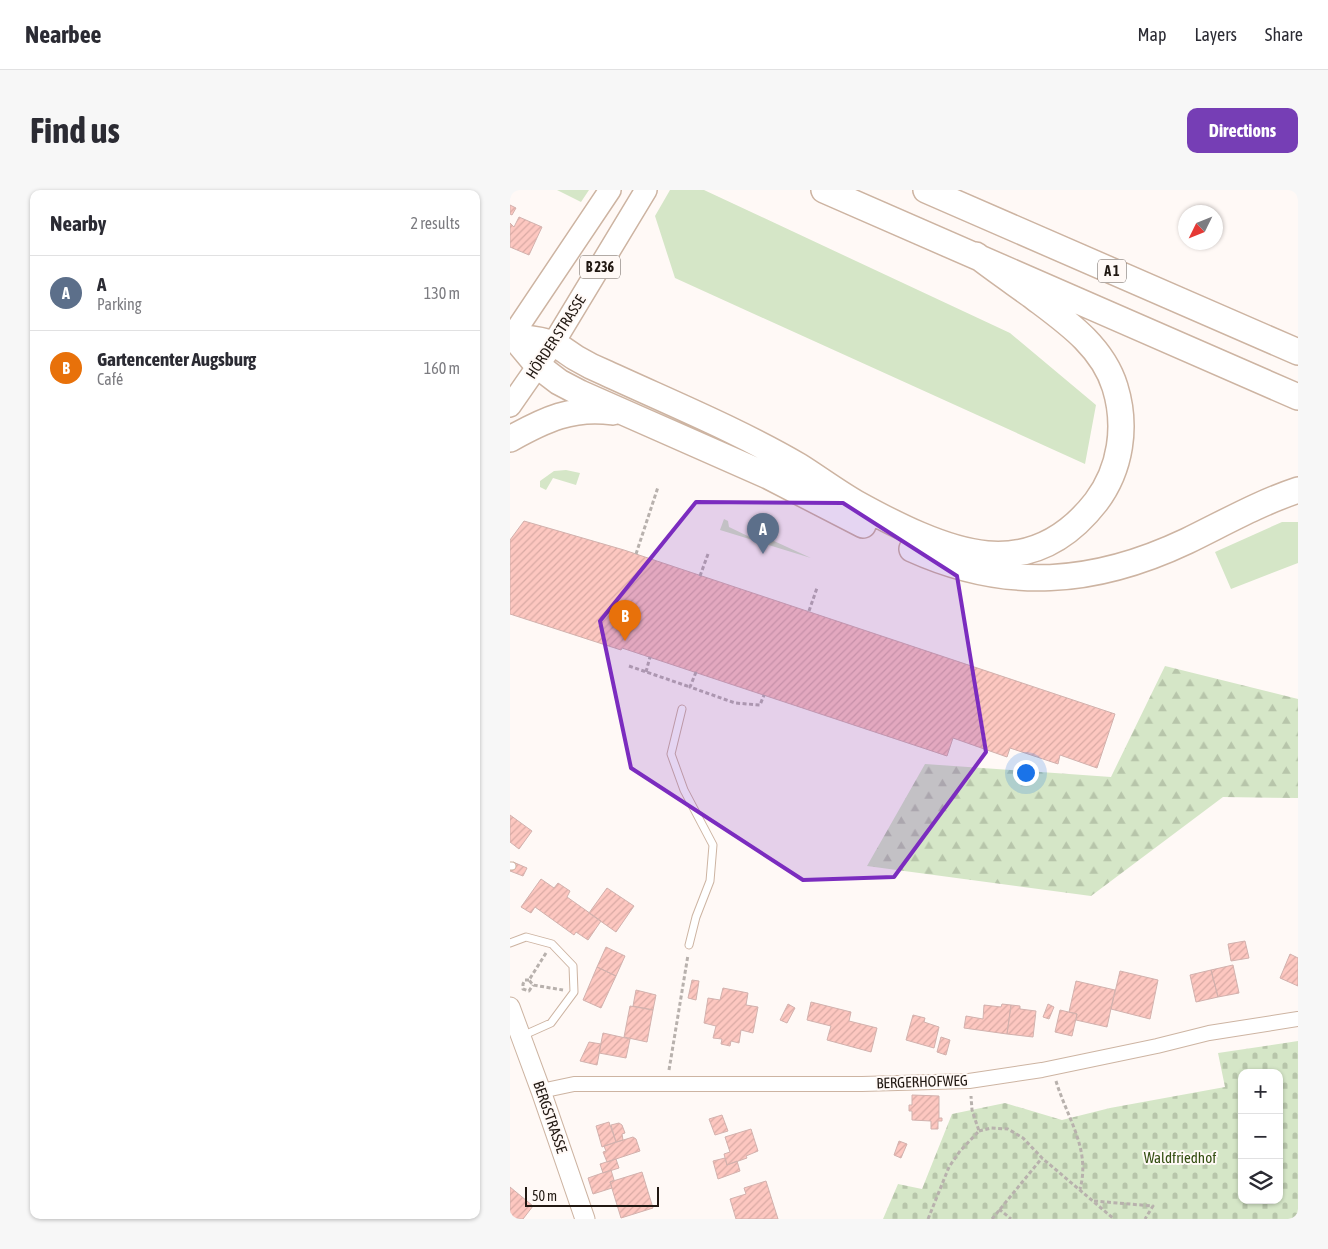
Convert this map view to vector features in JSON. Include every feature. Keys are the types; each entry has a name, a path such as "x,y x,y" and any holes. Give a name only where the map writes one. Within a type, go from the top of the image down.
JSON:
{"highway":[{"path":"824,190 1298,397"},
{"name":"A 1","path":"926,190 1298,352"},
{"path":"511,337 553,344 586,364 749,439 799,466 856,503 932,539 985,554 1010,554 1037,549 1049,543 1072,527 1093,506 1108,486 1116,464 1121,440 1118,400 1109,372 1101,357 1089,343 1068,323 976,255"},
{"path":"511,337 538,366 559,382 580,393 768,476 872,530 922,553 966,568 1017,577 1093,574 1133,564 1187,541 1259,505 1298,490"},
{"path":"510,439 545,420 574,412 592,410 612,412 637,418"}],"main road":[{"name":"B 236","path":"511,337 610,190"},
{"name":"HÖRDER STRASSE","path":"510,406 553,344 646,190"},
{"name":"BERGSTRASSE","path":"511,1014 541,1091 585,1219"}],"street":[{"name":"BERGERHOFWEG","path":"541,1091 574,1084 862,1084 969,1080 1052,1068 1209,1033 1298,1019"}],"lane":[{"path":"682,709 671,754 684,790 713,845 710,881 696,916 689,944"},
{"path":"510,943 526,937 552,944 573,966 574,992 551,1023 521,1036"}],"path":[{"path":"636,554 658,486"},
{"path":"700,576 708,554"},
{"path":"809,611 817,588"},
{"path":"646,672 650,657"},
{"path":"629,666 735,703 760,705 764,695"},
{"path":"690,687 696,672"},
{"path":"533,985 529,991 523,989 525,980 529,980 552,944"},
{"path":"666,1085 689,944"},
{"path":"529,980 533,985 574,992"},
{"path":"1052,1068 1080,1145 1084,1175 1080,1189"},
{"path":"969,1080 972,1110 979,1131"},
{"path":"928,1219 949,1167 960,1151 979,1131 991,1128 1008,1129 1023,1138 1042,1158 1114,1219"},
{"path":"992,1219 1042,1158"},
{"path":"1093,1200 1153,1206 1145,1219"},
{"path":"999,1209 1011,1219"}],"highlighted area":[{"path":"696,502 843,503 957,576 986,752 894,877 803,880 631,768 600,621"}],"green space":[{"path":"557,190 589,190 581,202"},
{"path":"670,190 704,190 1010,333 1096,405 1085,464 675,278 655,216"},
{"path":"566,470 580,473 576,485 553,478 546,490 540,487 540,481 554,471"},
{"path":"724,519 728,521 729,527 756,540 761,535 811,558 720,530"},
{"path":"1282,522 1298,522 1298,563 1231,589 1215,552"},
{"path":"1165,666 1298,699 1298,798 1223,797 1091,896 867,866 925,764 1111,777"},
{"name":"Waldfriedhof","path":"1298,1041 1298,1219 883,1219 898,1184 922,1189 952,1114 1005,1103 1062,1120 1110,1108 1225,1087 1218,1053"}],"building":[{"path":"510,205 516,208 512,215 510,214"},
{"path":"519,217 542,227 529,255 510,247 510,223 514,227"},
{"path":"524,521 624,550 1115,714 1097,768 1060,755 1058,764 1010,748 1007,757 953,738 947,756 622,648 621,650 510,614 510,540"},
{"path":"510,815 532,831 519,849 510,842"},
{"path":"513,862 527,868 523,876 510,871"},
{"path":"541,879 554,888 558,883 570,891 567,897 601,921 588,940 576,932 574,935 535,907 531,913 521,907"},
{"path":"607,888 634,906 616,932 589,913"},
{"path":"1245,941 1249,958 1231,961 1228,944"},
{"path":"606,947 625,956 616,976 597,967"},
{"path":"1290,954 1298,958 1298,986 1280,978"},
{"path":"1233,965 1239,993 1218,997 1211,970"},
{"path":"597,967 616,976 601,1008 583,1000"},
{"path":"1211,970 1218,997 1196,1002 1190,975"},
{"path":"1120,971 1158,980 1150,1019 1111,1009"},
{"path":"692,980 699,981 696,1000 688,998"},
{"path":"1076,981 1115,990 1107,1027 1076,1020 1077,1014 1069,1012"},
{"path":"723,988 748,993 746,1005 758,1007 753,1033 741,1030 739,1043 731,1041 730,1046 721,1044 722,1039 713,1038 716,1026 704,1023 708,998 720,1000"},
{"path":"636,990 656,995 653,1010 633,1006"},
{"path":"811,1002 851,1012 849,1021 877,1028 871,1052 827,1040 831,1026 807,1020"},
{"path":"788,1004 795,1008 787,1023 780,1020"},
{"path":"1002,1004 1011,1005 1007,1034 964,1028 966,1016 983,1019 984,1005 1001,1007"},
{"path":"1048,1004 1054,1007 1049,1019 1043,1017"},
{"path":"1011,1005 1020,1006 1020,1009 1036,1011 1033,1037 1007,1034"},
{"path":"630,1006 653,1010 647,1042 624,1037"},
{"path":"1060,1010 1077,1014 1072,1036 1055,1032"},
{"path":"913,1015 925,1018 924,1022 939,1027 934,1048 906,1040"},
{"path":"603,1033 630,1039 626,1058 599,1053"},
{"path":"941,1037 950,1040 946,1055 937,1052"},
{"path":"589,1042 601,1044 597,1065 580,1061"},
{"path":"912,1095 939,1096 939,1118 942,1118 942,1121 938,1121 938,1129 931,1129 931,1121 912,1120 912,1111 909,1111 909,1105 912,1105"},
{"path":"722,1115 728,1131 715,1135 709,1119"},
{"path":"609,1122 616,1142 602,1147 596,1126"},
{"path":"619,1123 622,1125 625,1133 622,1134 623,1140 616,1142 611,1125"},
{"path":"751,1129 758,1151 746,1156 747,1158 727,1165 724,1154 730,1152 725,1137"},
{"path":"633,1137 636,1139 640,1151 607,1162 603,1152 606,1151 604,1146"},
{"path":"899,1141 907,1144 901,1158 894,1155"},
{"path":"725,1158 727,1165 737,1161 740,1171 718,1179 713,1161"},
{"path":"616,1159 619,1168 603,1173 600,1164"},
{"path":"611,1170 614,1180 610,1182 612,1188 593,1194 588,1178"},
{"path":"642,1172 653,1208 621,1218 610,1182"},
{"path":"766,1181 778,1219 736,1219 730,1199 746,1194 744,1188"},
{"path":"510,1187 533,1206 523,1219 510,1219"}],"place":[{"name":"A","path":"763,554"},
{"name":"Gartencenter Augsburg","path":"625,641"}]}
